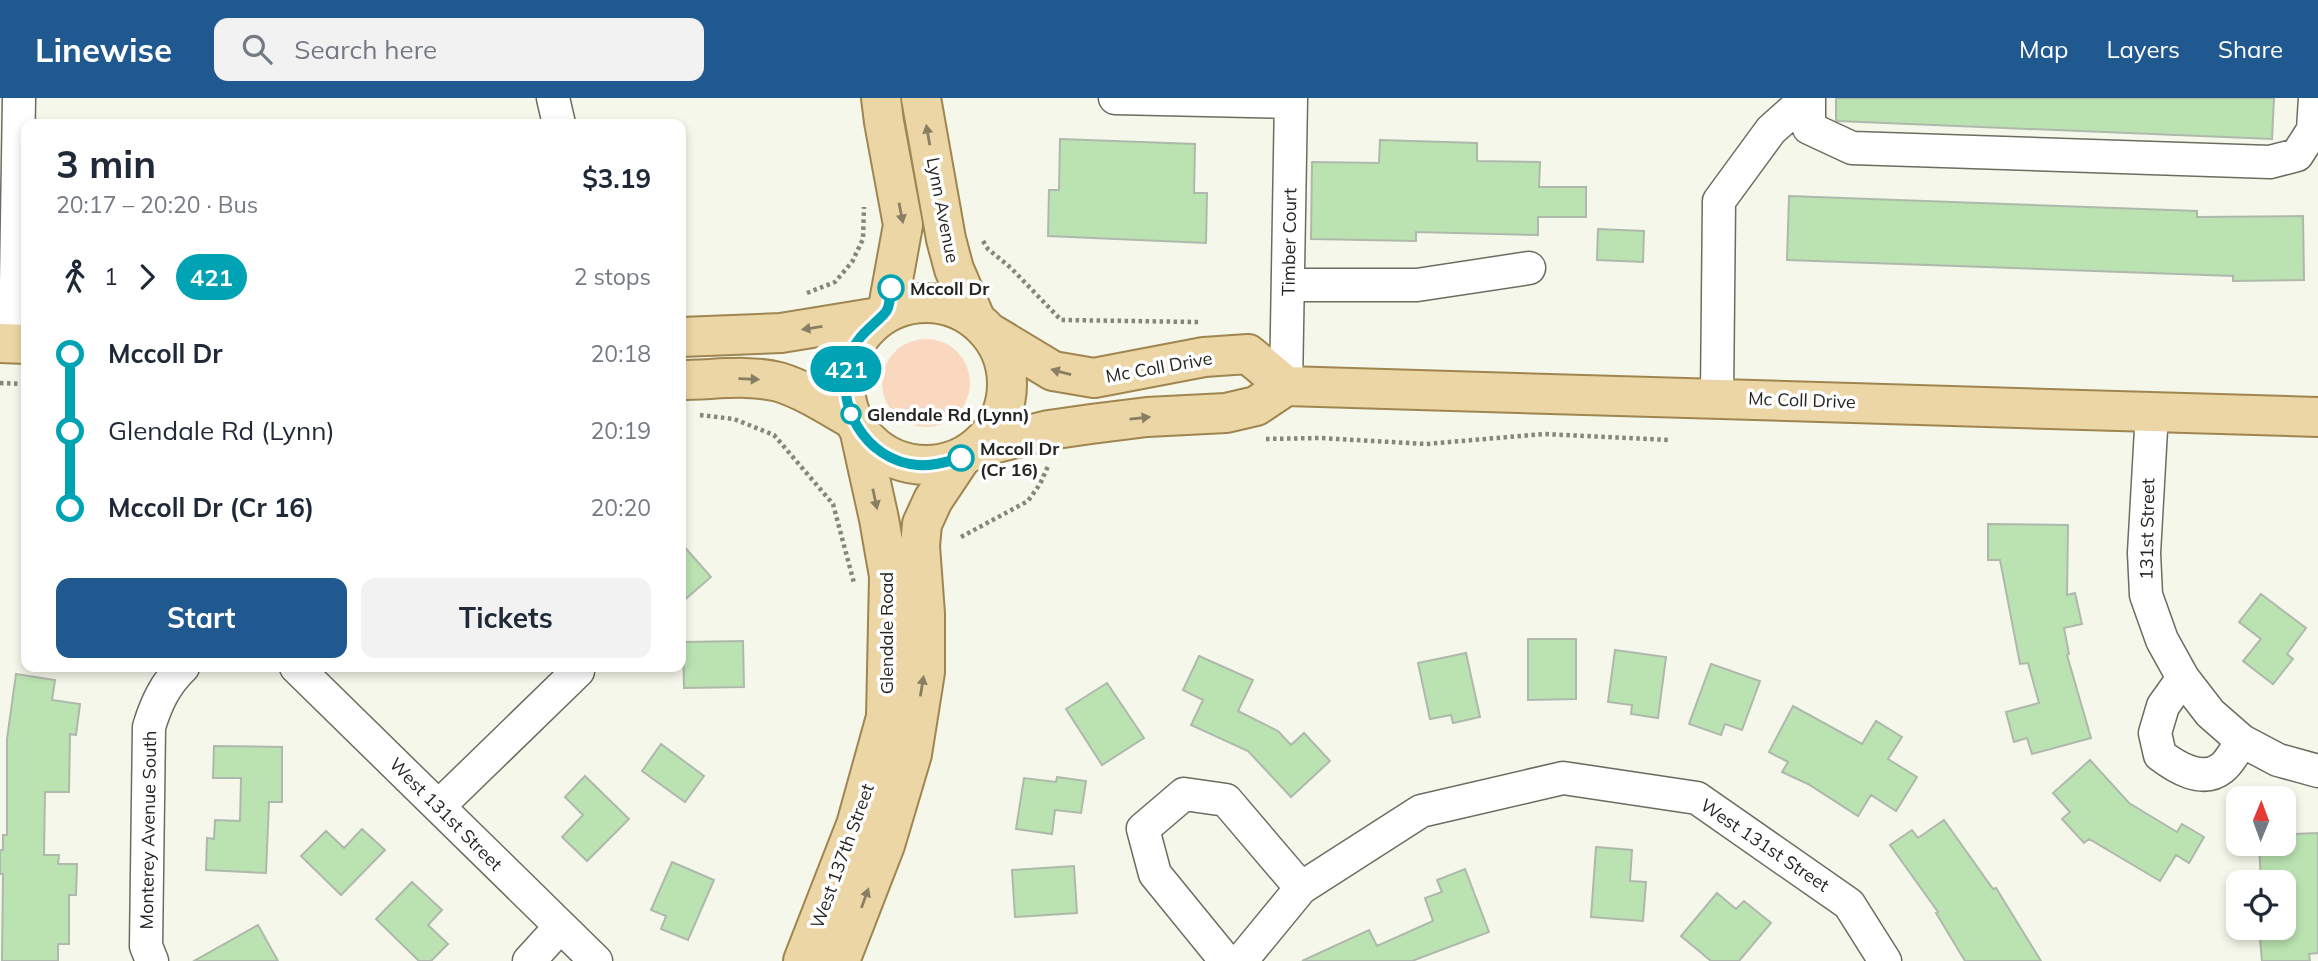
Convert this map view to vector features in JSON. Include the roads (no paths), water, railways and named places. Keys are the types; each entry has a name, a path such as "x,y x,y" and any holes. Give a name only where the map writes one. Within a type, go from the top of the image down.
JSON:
{"main road":[{"path":"856,426 845,397 845,374 851,352 863,333 883,315 903,225 881,98"},
{"name":"Lynn Avenue","path":"921,98 946,239 954,269 983,326"},
{"path":"686,337 781,333 883,315 904,305 922,302 950,306 983,326 1002,352 1007,372 1007,394 1002,415 992,433 969,453"},
{"name":"Mc Coll Drive","path":"983,326 1053,371 1094,378 1204,357 1248,354 1286,386 2318,417"},
{"path":"687,397 752,378 777,382 797,389 856,426 876,449 896,460 917,465 940,465 969,453 1049,430 1147,417 1226,413 1256,406 1286,386"},
{"name":"Glendale Road","path":"856,426 879,519 889,576 886,717 895,752"},
{"name":"Glendale Road","path":"895,752 925,672 925,614 920,547 922,524 933,500 969,453"},
{"name":"West 137th Street","path":"803,961 856,825 895,752"},
{"name":"West 137th Street","path":"840,961 885,845 895,752"}],"street":[{"path":"14,344 19,98"},
{"path":"553,98 558,119"},
{"path":"1115,98 1291,100"},
{"path":"1808,98 1809,128 1852,148 2270,162 2297,155 2313,130 2315,98"},
{"path":"1717,397 1718,201 1771,130 1808,98"},
{"name":"Timber Court","path":"1286,386 1291,100"},
{"path":"1288,285 1417,285 1530,268"},
{"name":"131st Street","path":"2152,412 2144,553 2146,596 2162,640 2183,678 2210,713 2242,741 2278,761 2318,771"},
{"name":"Monterey Avenue South","path":"152,961 146,946 149,727 156,702 177,672"},
{"name":"West 131st Street","path":"301,672 596,961"},
{"path":"439,806 577,672"},
{"path":"2183,678 2163,706 2155,733 2160,755 2182,771 2208,774 2221,768 2242,741"},
{"name":"West 131st Street","path":"1241,961 1301,888 1421,811 1563,778 1697,798 1849,904 1885,961"},
{"path":"1226,961 1154,874 1143,829 1184,794 1226,800 1301,888"},
{"path":"528,961 560,927"}],"place":[{"name":"Mccoll Dr","path":"891,288"},
{"name":"Glendale Rd (Lynn)","path":"851,414"},
{"name":"Mccoll Dr (Cr 16)","path":"961,458"}]}
